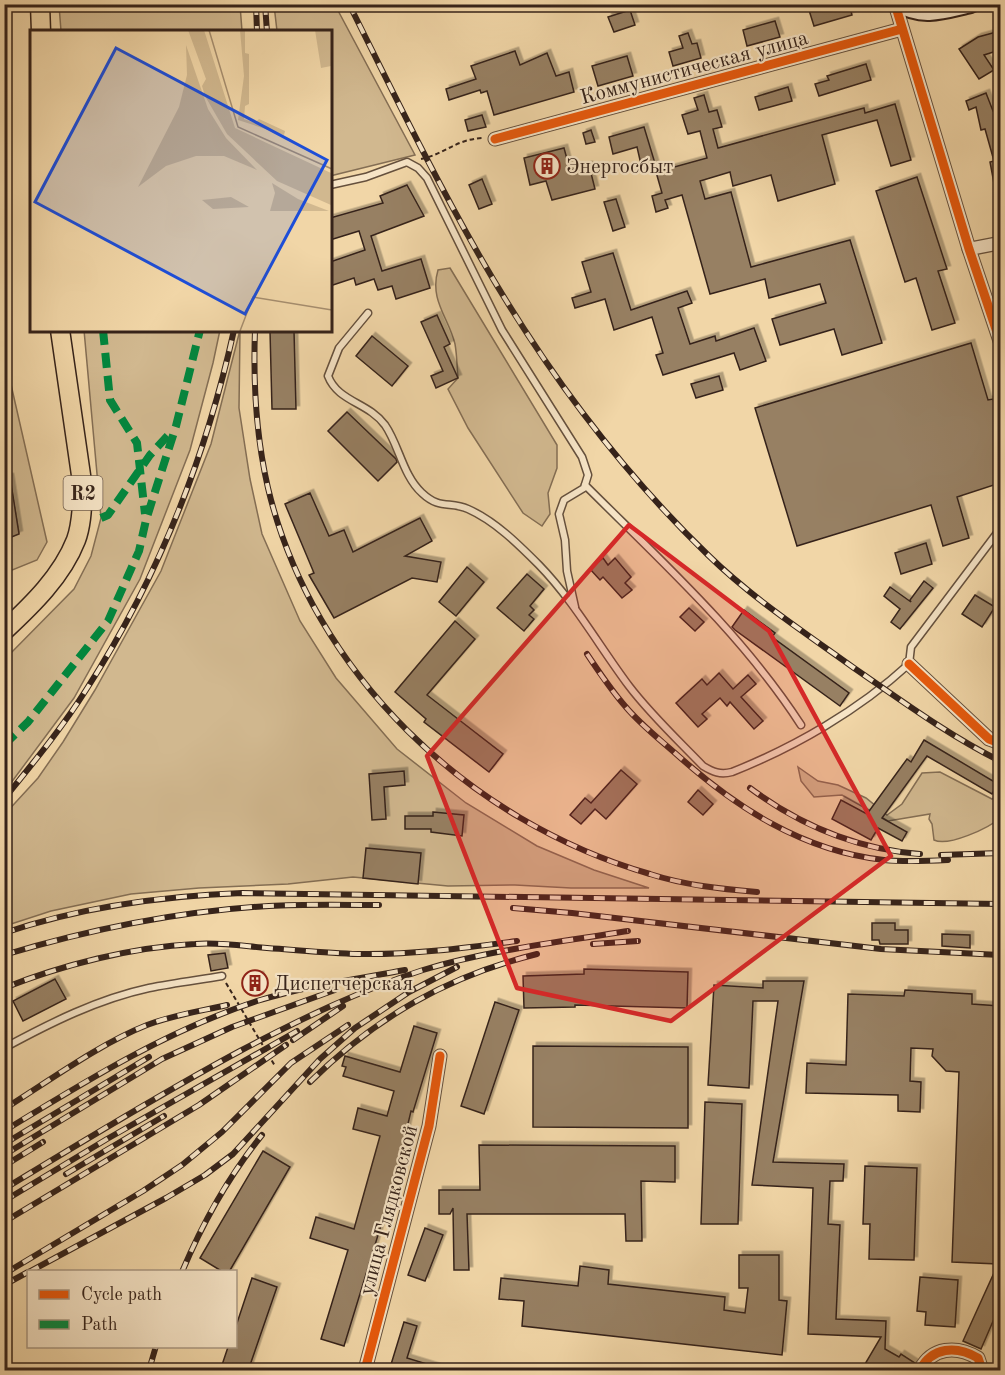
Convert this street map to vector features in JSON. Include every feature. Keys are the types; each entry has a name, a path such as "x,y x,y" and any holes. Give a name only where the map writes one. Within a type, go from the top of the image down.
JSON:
{"main road":[{"path":"40,4 41,30"},
{"path":"900,4 915,12 921,12 971,4"},
{"name":"R2","path":"4,631 34,604 57,574 76,539 81,514 83,489 60,332"}],"street":[{"path":"895,4 969,249 1000,341"},
{"name":"Коммунистическая улица","path":"495,139 902,29"},
{"path":"969,249 1000,243"},
{"path":"909,664 988,739 1000,743"},
{"name":"улица Глядковской","path":"365,1371 429,1126 440,1056"},
{"path":"921,1371 931,1356 939,1351 950,1349 969,1353 978,1358 982,1371"}],"lane":[{"path":"332,185 366,177 407,162 418,168 427,178 502,330 582,457 588,475 584,488 564,500 559,514 575,610"},
{"path":"368,313 339,348 328,376 332,387 343,396 366,407 383,423 394,439 409,475 420,492 439,505 464,507 502,531 551,579 643,704 703,766 717,773 725,774 744,768 822,728 882,687 909,664 911,647 1000,530"},
{"path":"585,485 736,638 801,725"},
{"path":"4,1048 41,1028 108,1000 150,988 222,976"}],"path":[{"path":"407,162 439,153 466,140 495,139"},
{"path":"222,976 274,1066"}],"highlighted area":[{"path":"629,525 769,631 891,856 671,1021 517,988 427,756"}],"shaded area":[{"path":"59,5 240,5 242,30 61,30"},
{"path":"274,5 335,5 415,155 332,176 332,30 277,30"},
{"path":"450,268 557,445 557,468 548,493 550,514 542,526 523,513 468,428 448,389 458,378 456,352 438,300 436,281 438,270"},
{"path":"84,332 220,332 190,450 140,579 74,698 5,791 5,659 74,589 91,556 101,518"},
{"path":"240,332 239,408 250,479 262,534 300,621 336,678 397,749 466,803 537,846 594,870 649,888 448,886 353,877 288,884 131,894 51,911 5,926 4,815 38,778 95,690 161,571 211,444"},
{"path":"4,354 47,542 37,560 5,573 5,540 19,533 7,463 5,463"},
{"path":"798,767 818,781 838,785 866,798 887,815 902,804 922,773 940,772 992,799 1000,793 1000,818 987,827 958,839 934,840 930,814 888,821 842,795 814,797 801,781"}],"building":[{"path":"818,4 849,4 852,15 814,26 808,7"},
{"path":"630,10 635,25 614,32 608,17"},
{"path":"775,21 780,37 747,46 743,30"},
{"path":"1000,31 1000,50 984,55 994,70 979,79 959,49 978,37"},
{"path":"688,33 692,44 697,43 701,58 673,66 669,52 683,48 679,36"},
{"path":"515,51 520,65 547,53 556,76 569,72 574,92 494,115 487,91 481,93 480,90 449,100 446,89 476,79 471,66"},
{"path":"627,56 633,76 598,86 592,66"},
{"path":"866,64 871,80 819,96 815,84 829,80 827,76"},
{"path":"788,87 792,101 759,110 755,97"},
{"path":"986,93 993,111 1000,110 1000,193 996,194 990,162 994,161 985,129 981,130 976,107 969,110 966,101"},
{"path":"704,95 709,112 717,110 722,127 713,129 718,148 864,108 865,113 895,104 911,160 891,166 877,120 822,135 835,184 778,201 771,175 733,186 730,172 700,181 705,199 731,192 751,267 850,240 882,343 842,355 834,329 780,345 772,319 826,303 820,284 769,298 765,279 710,294 682,195 665,200 668,208 656,212 652,196 662,193 656,172 707,158 700,131 688,134 682,115 698,110 694,98"},
{"path":"482,115 486,127 468,131 465,120"},
{"path":"644,127 657,170 643,173 637,147 613,154 609,137"},
{"path":"591,130 595,142 586,144 583,133"},
{"path":"564,148 570,170 589,165 595,189 552,200 546,181 530,185 524,158"},
{"path":"917,177 947,269 938,271 955,323 932,330 916,278 905,282 876,191"},
{"path":"482,179 492,204 479,209 469,185"},
{"path":"407,185 424,216 371,236 382,271 421,259 430,288 396,299 392,286 378,290 374,279 356,285 354,278 332,285 332,261 365,250 359,231 332,239 332,217 383,203 380,196"},
{"path":"616,199 625,227 613,231 604,202"},
{"path":"613,253 631,310 687,291 692,303 678,308 690,344 715,336 716,341 754,328 766,361 740,370 734,353 663,375 656,355 663,353 652,317 614,330 605,299 575,308 572,298 591,292 582,262"},
{"path":"437,315 450,344 444,347 458,378 436,388 431,376 443,371 421,322"},
{"path":"270,332 294,332 296,409 272,409"},
{"path":"372,336 408,366 392,386 356,356"},
{"path":"971,343 988,400 993,399 1000,423 1000,483 957,497 969,538 943,546 931,505 797,546 755,408"},
{"path":"719,376 723,390 696,398 691,384"},
{"path":"347,412 396,459 397,462 378,481 328,431"},
{"path":"4,477 10,477 19,534 4,540"},
{"path":"310,493 329,536 344,530 353,552 420,518 432,541 405,556 441,562 437,582 412,578 334,618 309,575 314,573 285,504"},
{"path":"926,543 932,564 901,574 895,553"},
{"path":"603,558 608,565 615,558 631,577 625,583 632,590 622,598 603,577 600,580 590,569"},
{"path":"467,567 484,582 456,616 439,602"},
{"path":"527,574 544,589 530,606 534,610 529,615 534,619 524,631 497,608"},
{"path":"924,581 933,588 900,629 891,622 900,609 884,596 890,587 911,602 910,600"},
{"path":"975,595 995,607 982,627 962,614"},
{"path":"689,608 704,622 695,631 680,617"},
{"path":"744,610 775,633 772,637 849,693 840,706 732,627"},
{"path":"455,621 475,639 427,695 503,754 489,772 424,722 426,719 395,692"},
{"path":"719,673 733,689 748,675 756,684 741,697 763,721 754,729 730,702 727,706 720,698 702,714 707,719 698,727 676,703 702,679 707,685"},
{"path":"924,740 998,784 992,794 927,756 882,818 907,832 902,841 878,828 871,840 832,819 841,800 867,814 907,759 911,762"},
{"path":"621,770 637,784 606,819 595,809 581,824 570,815 585,798 591,803"},
{"path":"404,771 405,785 384,787 386,819 372,820 369,774"},
{"path":"698,790 713,804 703,815 688,802"},
{"path":"433,812 464,815 462,836 431,832 431,829 405,829 405,816 433,816"},
{"path":"366,848 421,853 418,884 363,878"},
{"path":"872,923 895,923 895,930 908,930 908,944 880,944 879,940 872,940"},
{"path":"942,934 970,935 970,948 942,946"},
{"path":"225,953 228,968 211,971 208,955"},
{"path":"584,969 688,972 687,1008 575,1005 575,1007 524,1008 523,976 584,974"},
{"name":"Диспетчерская","path":"260,975 263,989 250,991 248,977"},
{"path":"55,979 66,999 23,1021 13,1001"},
{"path":"763,981 804,981 773,1162 844,1164 843,1181 830,1181 828,1224 840,1225 836,1319 886,1321 885,1349 899,1357 901,1354 915,1363 912,1371 875,1371 865,1364 881,1337 808,1334 813,1188 752,1185 778,1001 753,1001 749,1088 708,1085 714,985 763,988"},
{"path":"905,990 972,994 972,1004 1000,1006 1000,1305 981,1349 963,1341 998,1264 952,1262 959,1072 946,1071 932,1056 933,1049 911,1048 910,1081 921,1082 920,1112 898,1111 898,1095 806,1093 807,1063 846,1065 848,994 904,996"},
{"path":"495,1002 519,1010 484,1114 461,1106"},
{"path":"414,1026 437,1033 413,1112 411,1111 394,1183 344,1346 321,1339 348,1250 310,1238 316,1217 354,1229 380,1136 353,1129 358,1108 387,1116 394,1091 343,1076 346,1067 342,1066 345,1056 400,1072"},
{"path":"533,1046 688,1047 688,1128 533,1127"},
{"path":"705,1102 742,1104 738,1224 701,1224"},
{"path":"479,1145 675,1146 675,1182 641,1181 642,1241 626,1241 625,1214 467,1214 469,1270 454,1270 453,1208 450,1214 439,1214 439,1190 480,1190"},
{"path":"263,1151 290,1167 230,1270 220,1270 200,1258"},
{"path":"865,1166 917,1168 914,1260 869,1259 870,1224 863,1224"},
{"path":"425,1228 443,1235 425,1281 408,1275"},
{"path":"739,1255 779,1255 779,1300 787,1301 782,1355 522,1326 524,1301 499,1299 501,1278 578,1286 580,1266 609,1270 608,1284 725,1297 724,1310 745,1313 748,1288 739,1288"},
{"path":"920,1277 958,1280 955,1327 925,1325 926,1312 917,1311"},
{"path":"252,1278 277,1287 248,1371 220,1371 228,1348 237,1348 237,1323"},
{"path":"404,1322 417,1326 407,1358 440,1368 440,1371 389,1371"}],"railway":[{"path":"256,4 257,30"},
{"path":"265,4 267,30"},
{"path":"349,4 445,193 503,296 555,375 612,450 708,555 760,600 926,717 1000,761"},
{"path":"4,799 77,704 112,648 157,561 194,471 223,377 234,332"},
{"path":"255,332 254,370 258,429 268,488 290,556 321,619 360,678 408,731 461,778 520,818 583,850 650,874 716,888 757,892"},
{"path":"587,654 615,694 643,725 721,791 771,823 825,847 854,855 892,861 948,860"},
{"path":"750,788 789,814 830,833 874,847 920,854"},
{"path":"941,855 1000,853"},
{"path":"4,933 62,916 122,904 242,893 1000,904"},
{"path":"4,955 103,929 202,912 283,905 379,905"},
{"path":"513,908 881,949 1000,955"},
{"path":"4,1189 210,1067 284,1028 352,997 423,970 473,957 628,931"},
{"path":"4,988 98,958 171,946 213,944 378,954 517,941"},
{"path":"593,944 638,941"},
{"path":"310,1082 361,1038 415,1002 473,974 537,954"},
{"path":"33,1270 205,1175 233,1154 320,1059 355,1028 409,992 457,967"},
{"path":"4,1131 127,1058 223,1013 293,991 405,970"},
{"path":"4,1155 162,1059 232,1027 335,990"},
{"path":"4,1109 129,1033 167,1018 227,1005"},
{"path":"293,1040 343,1006"},
{"path":"4,1274 143,1191 182,1165 222,1132 291,1063 348,1025"},
{"path":"4,1201 107,1139 297,1031"},
{"path":"4,1222 199,1105 286,1045"},
{"path":"4,1144 149,1057"},
{"path":"66,1174 164,1116"},
{"path":"183,1270 217,1200 262,1135"},
{"path":"4,1166 43,1142"},
{"path":"4,1285 27,1273"},
{"path":"149,1370 155,1348"}],"marked path":[{"path":"103,332 110,400 137,443 145,514"},
{"path":"4,745 28,722 108,621 139,551 146,520 176,426 200,332"},
{"path":"101,518 108,515 150,455 172,431"}],"cycle path":[{"path":"895,4 969,249 1000,341"},
{"path":"495,139 902,29"},
{"path":"909,664 989,739 1000,743"},
{"path":"365,1370 429,1126 440,1056"},
{"path":"920,1370 931,1357 945,1350 961,1351 978,1358 982,1370"}],"place":[{"name":"Энергосбыт","path":"547,166"},
{"name":"Диспетчерская","path":"255,983"}]}
